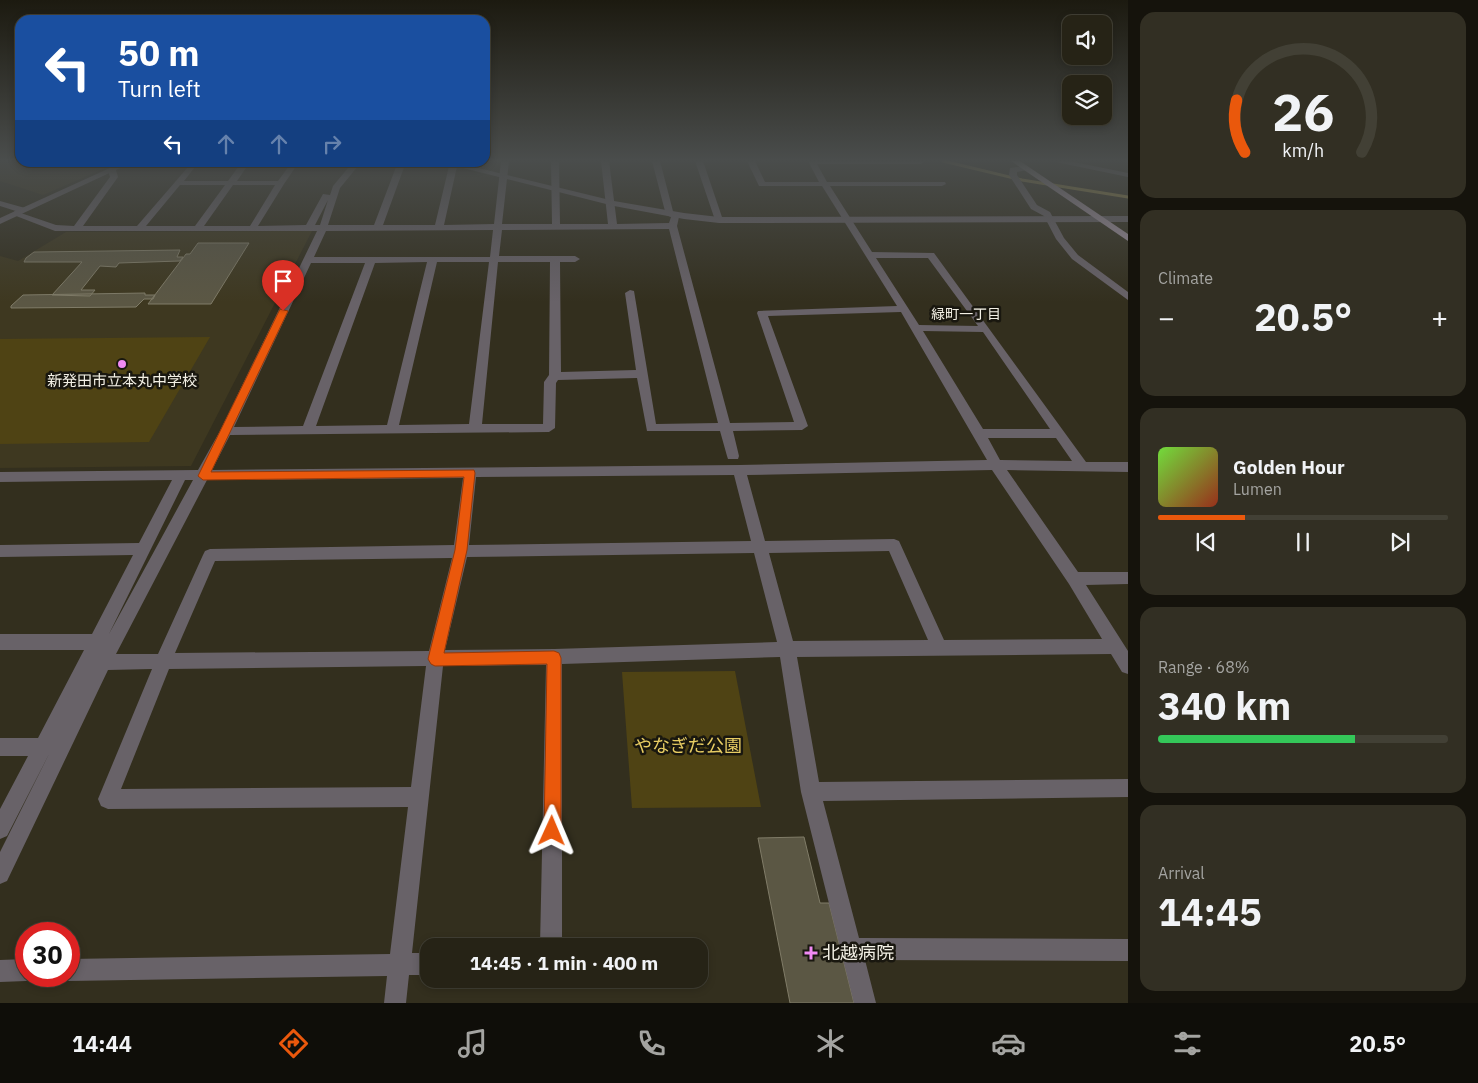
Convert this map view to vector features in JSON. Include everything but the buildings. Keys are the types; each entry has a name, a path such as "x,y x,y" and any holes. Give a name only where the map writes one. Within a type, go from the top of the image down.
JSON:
{"main road":[{"path":"1085,208 1128,238"}],"street":[{"path":"10,208 55,228 76,229 613,227 673,219 1128,218"},
{"path":"0,222 28,208"},
{"path":"76,229 91,208"},
{"path":"139,229 158,208"},
{"path":"197,228 212,208"},
{"path":"252,229 265,208"},
{"path":"309,228 320,208"},
{"path":"0,874 104,662 226,431 323,228 330,208"},
{"path":"378,227 385,208"},
{"path":"439,227 444,208"},
{"path":"475,429 500,208"},
{"path":"556,208 556,226"},
{"path":"611,208 613,227"},
{"path":"632,208 673,219"},
{"path":"670,208 724,426 759,546 786,650 811,792 865,1003"},
{"path":"715,208 719,220"},
{"path":"840,208 902,309 916,328 996,465 1074,579 1128,666"},
{"path":"1035,208 1047,214 1060,239 1074,257 1128,297"},
{"path":"869,256 931,255 986,329 1083,467"},
{"path":"392,429 433,259"},
{"path":"226,431 549,428 550,382 555,376 556,259"},
{"path":"308,260 575,259"},
{"path":"308,430 371,260"},
{"path":"630,293 641,374 651,428 802,426 762,313 902,309"},
{"path":"916,328 986,329"},
{"path":"555,376 641,374"},
{"path":"979,433 1059,434"},
{"path":"0,477 470,473 736,463 1128,467"},
{"path":"395,1003 435,659 461,550 470,473"},
{"path":"0,829 180,476"},
{"path":"419,797 108,799 163,662 210,555 894,545 939,647"},
{"path":"0,551 143,549"},
{"path":"1074,579 1128,578"},
{"path":"0,642 97,642"},
{"path":"104,662 554,658 786,650 1114,646"},
{"path":"551,938 554,658"},
{"path":"0,747 43,747"},
{"path":"811,792 1128,788"},
{"path":"851,949 1128,950"},
{"path":"80,970 420,964"},
{"path":"0,970 15,970"}],"shaded area":[{"name":"新発田市立本丸中学校","path":"312,231 191,466 0,468 0,256 18,261 66,232"}],"green space":[{"path":"210,337 149,442 0,444 0,339"},
{"name":"やなぎだ公園","path":"735,671 761,807 632,808 622,672"}],"place":[{"name":"新発田市立本丸中学校","path":"122,364"},
{"name":"北越病院","path":"811,953"}],"district":[{"name":"緑町一丁目","path":"966,314"}],"route":[{"path":"283,311 203,476 470,473 461,550 435,659 554,658 552,831"}]}
